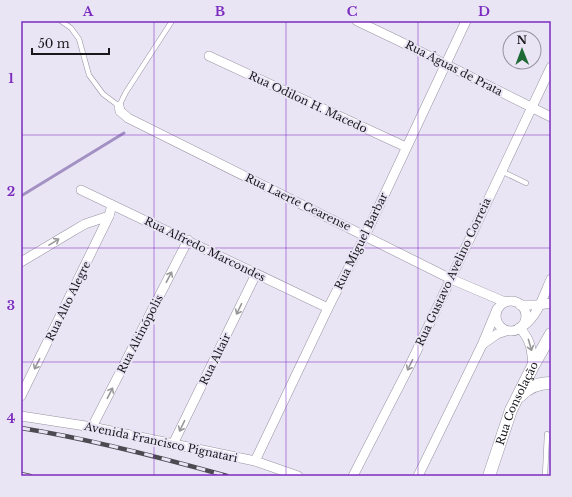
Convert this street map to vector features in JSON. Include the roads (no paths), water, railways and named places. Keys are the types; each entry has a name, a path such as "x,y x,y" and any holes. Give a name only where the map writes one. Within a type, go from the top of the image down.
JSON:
{"main road":[{"name":"Rua Consolação","path":"489,476 511,410 551,334"},
{"path":"511,410 525,390 536,385 551,383"}],"street":[{"name":"Rua Águas de Prata","path":"357,21 551,117"},
{"name":"Rua Miguel Barbar","path":"255,462 328,308 365,236 466,21"},
{"name":"Rua Odilon H. Macedo","path":"209,56 406,147"},
{"name":"Rua Gustavo Avelino Correia","path":"353,476 409,367 551,67"},
{"name":"Rua Laerte Cearense","path":"119,106 120,111 128,118 451,279 505,302 515,302 520,305 539,305 551,303"},
{"name":"Rua Alfredo Marcondes","path":"81,190 328,308"},
{"name":"Rua Alto Alegre","path":"21,396 109,216 112,205"},
{"path":"21,262 79,228 109,216"},
{"name":"Rua Altinópolis","path":"92,427 188,240"},
{"name":"Rua Altair","path":"173,444 256,274"},
{"path":"497,309 496,319 501,328 511,331 520,328 527,324 531,318 551,279"},
{"path":"418,476 482,345 497,309 505,302"},
{"path":"520,305 523,308 525,318 520,328"},
{"path":"520,328 529,341 532,351 533,366"},
{"path":"482,345 497,334 506,330"},
{"name":"Avenida Francisco Pignatari","path":"21,416 92,427 173,444 255,462 298,476"}],"lane":[{"path":"61,21 71,28 78,39 89,74 103,94 119,106 134,79 172,21"},
{"path":"502,171 526,183"},
{"path":"545,476 547,434"}],"waterway":[{"path":"21,196 124,133"}],"railway":[{"path":"21,428 73,437 227,476"},
{"path":"21,474 30,476"}]}
